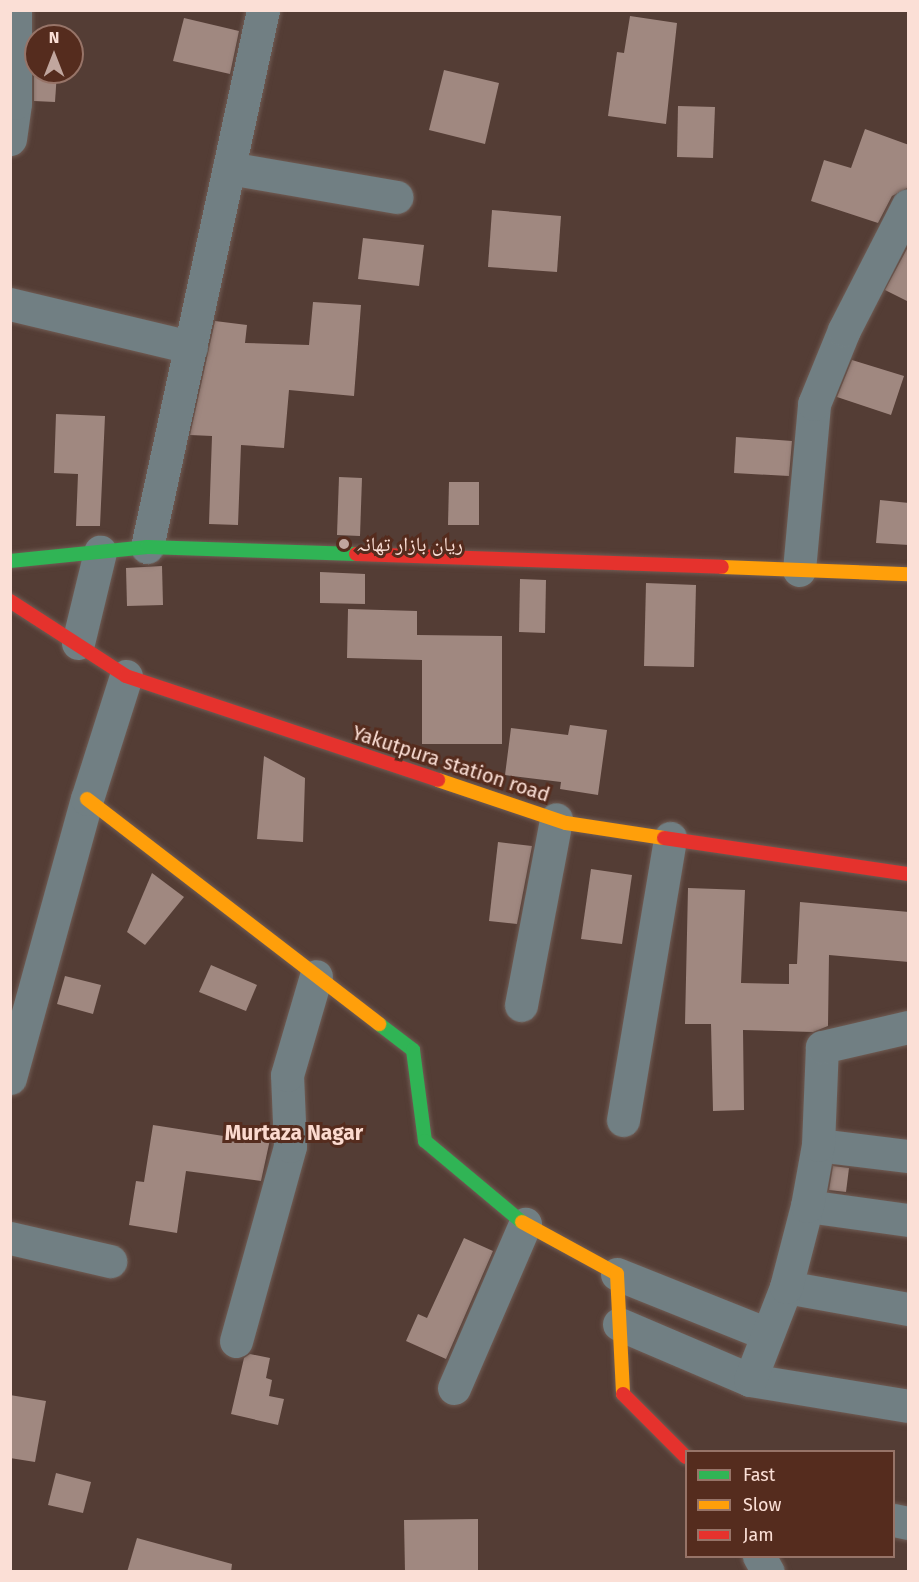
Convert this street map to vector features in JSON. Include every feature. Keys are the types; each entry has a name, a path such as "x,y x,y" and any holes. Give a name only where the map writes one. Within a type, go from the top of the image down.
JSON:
{"street":[{"path":"10,139 15,103 15,10"},
{"path":"147,547 263,10"},
{"path":"229,168 397,196"},
{"path":"799,570 814,404 843,330 909,205"},
{"path":"10,304 190,347"},
{"path":"10,561 147,547 909,574"},
{"path":"78,643 100,552"},
{"name":"Yakutpura station road","path":"10,601 126,676 556,819 909,874"},
{"path":"10,1078 87,799 126,676"},
{"path":"87,799 412,1050 425,1141 525,1224 617,1274 767,1334"},
{"path":"521,1005 556,819"},
{"path":"624,1120 670,838"},
{"path":"237,1341 290,1146 287,1075 316,976"},
{"path":"750,1380 786,1287 807,1206 818,1145 822,1047 909,1027"},
{"path":"818,1145 909,1156"},
{"path":"807,1206 909,1220"},
{"path":"454,1388 525,1224"},
{"path":"10,1238 110,1261"},
{"path":"617,1274 621,1392 685,1455"},
{"path":"786,1287 909,1309"},
{"path":"619,1324 750,1380 909,1406"},
{"path":"760,1558 768,1572"}],"building":[{"path":"630,16 677,23 666,124 608,116 617,52 624,53"},
{"path":"184,18 239,31 230,74 173,61"},
{"path":"444,70 499,83 485,144 429,130"},
{"path":"34,84 56,84 55,102 34,101"},
{"path":"678,106 715,107 713,158 677,157"},
{"path":"865,129 909,145 909,187 892,196 878,223 811,201 824,160 851,168"},
{"path":"492,210 561,216 557,272 488,267"},
{"path":"363,238 424,245 419,286 358,279"},
{"path":"909,245 909,302 885,290"},
{"path":"313,302 361,305 354,396 289,390 284,448 241,445 238,525 209,524 212,436 190,435 215,321 247,325 245,343 309,345"},
{"path":"852,360 904,376 891,415 837,397"},
{"path":"56,414 105,416 100,526 76,526 78,474 54,473"},
{"path":"736,437 792,441 789,476 734,473"},
{"path":"339,477 362,478 360,536 337,535"},
{"path":"449,482 479,482 479,525 448,525"},
{"path":"880,500 909,503 909,545 876,543"},
{"path":"162,566 163,605 127,606 126,568"},
{"path":"320,572 365,574 365,604 320,603"},
{"path":"520,579 546,580 545,633 519,632"},
{"path":"646,583 696,585 694,667 644,666"},
{"path":"348,609 417,611 417,635 502,636 502,744 422,744 422,660 347,658"},
{"path":"570,725 607,730 598,795 560,789 561,782 505,775 511,728 568,735"},
{"path":"264,756 305,778 303,842 257,839"},
{"path":"498,842 532,846 517,924 489,921"},
{"path":"591,869 632,875 622,944 581,939"},
{"path":"152,873 184,897 145,945 127,932"},
{"path":"688,888 745,890 741,983 789,984 789,964 797,964 800,902 909,912 909,962 829,955 828,1026 813,1032 743,1030 744,1110 713,1111 711,1024 685,1024"},
{"path":"211,965 257,985 246,1011 199,992"},
{"path":"65,976 101,985 93,1014 57,1004"},
{"path":"153,1125 230,1137 232,1129 271,1135 261,1181 186,1171 177,1233 129,1225 136,1181 144,1182"},
{"path":"833,1166 849,1168 846,1192 829,1190"},
{"path":"464,1238 493,1251 446,1359 406,1341 418,1314 427,1318"},
{"path":"250,1354 270,1358 266,1378 272,1380 269,1396 284,1399 278,1425 231,1414 244,1358"},
{"path":"10,1395 46,1401 35,1462 10,1458"},
{"path":"56,1473 91,1482 83,1513 48,1505"},
{"path":"478,1519 478,1572 405,1572 404,1520"},
{"path":"137,1538 232,1564 231,1572 127,1572"}],"traffic: fast":[{"path":"10,561 147,547 356,554"},
{"path":"379,1024 413,1050 425,1141 522,1222"}],"traffic: slow":[{"path":"722,567 908,574"},
{"path":"438,780 566,823 664,838"},
{"path":"87,799 379,1024"},
{"path":"522,1222 617,1274 623,1394"}],"traffic: jam":[{"path":"356,554 722,567"},
{"path":"10,601 126,676 438,780"},
{"path":"664,838 908,874"},
{"path":"623,1394 685,1456"}],"place":[{"name":"ریان بازار تھانہ","path":"344,544"}],"district":[{"name":"Murtaza Nagar","path":"294,1133"}]}
